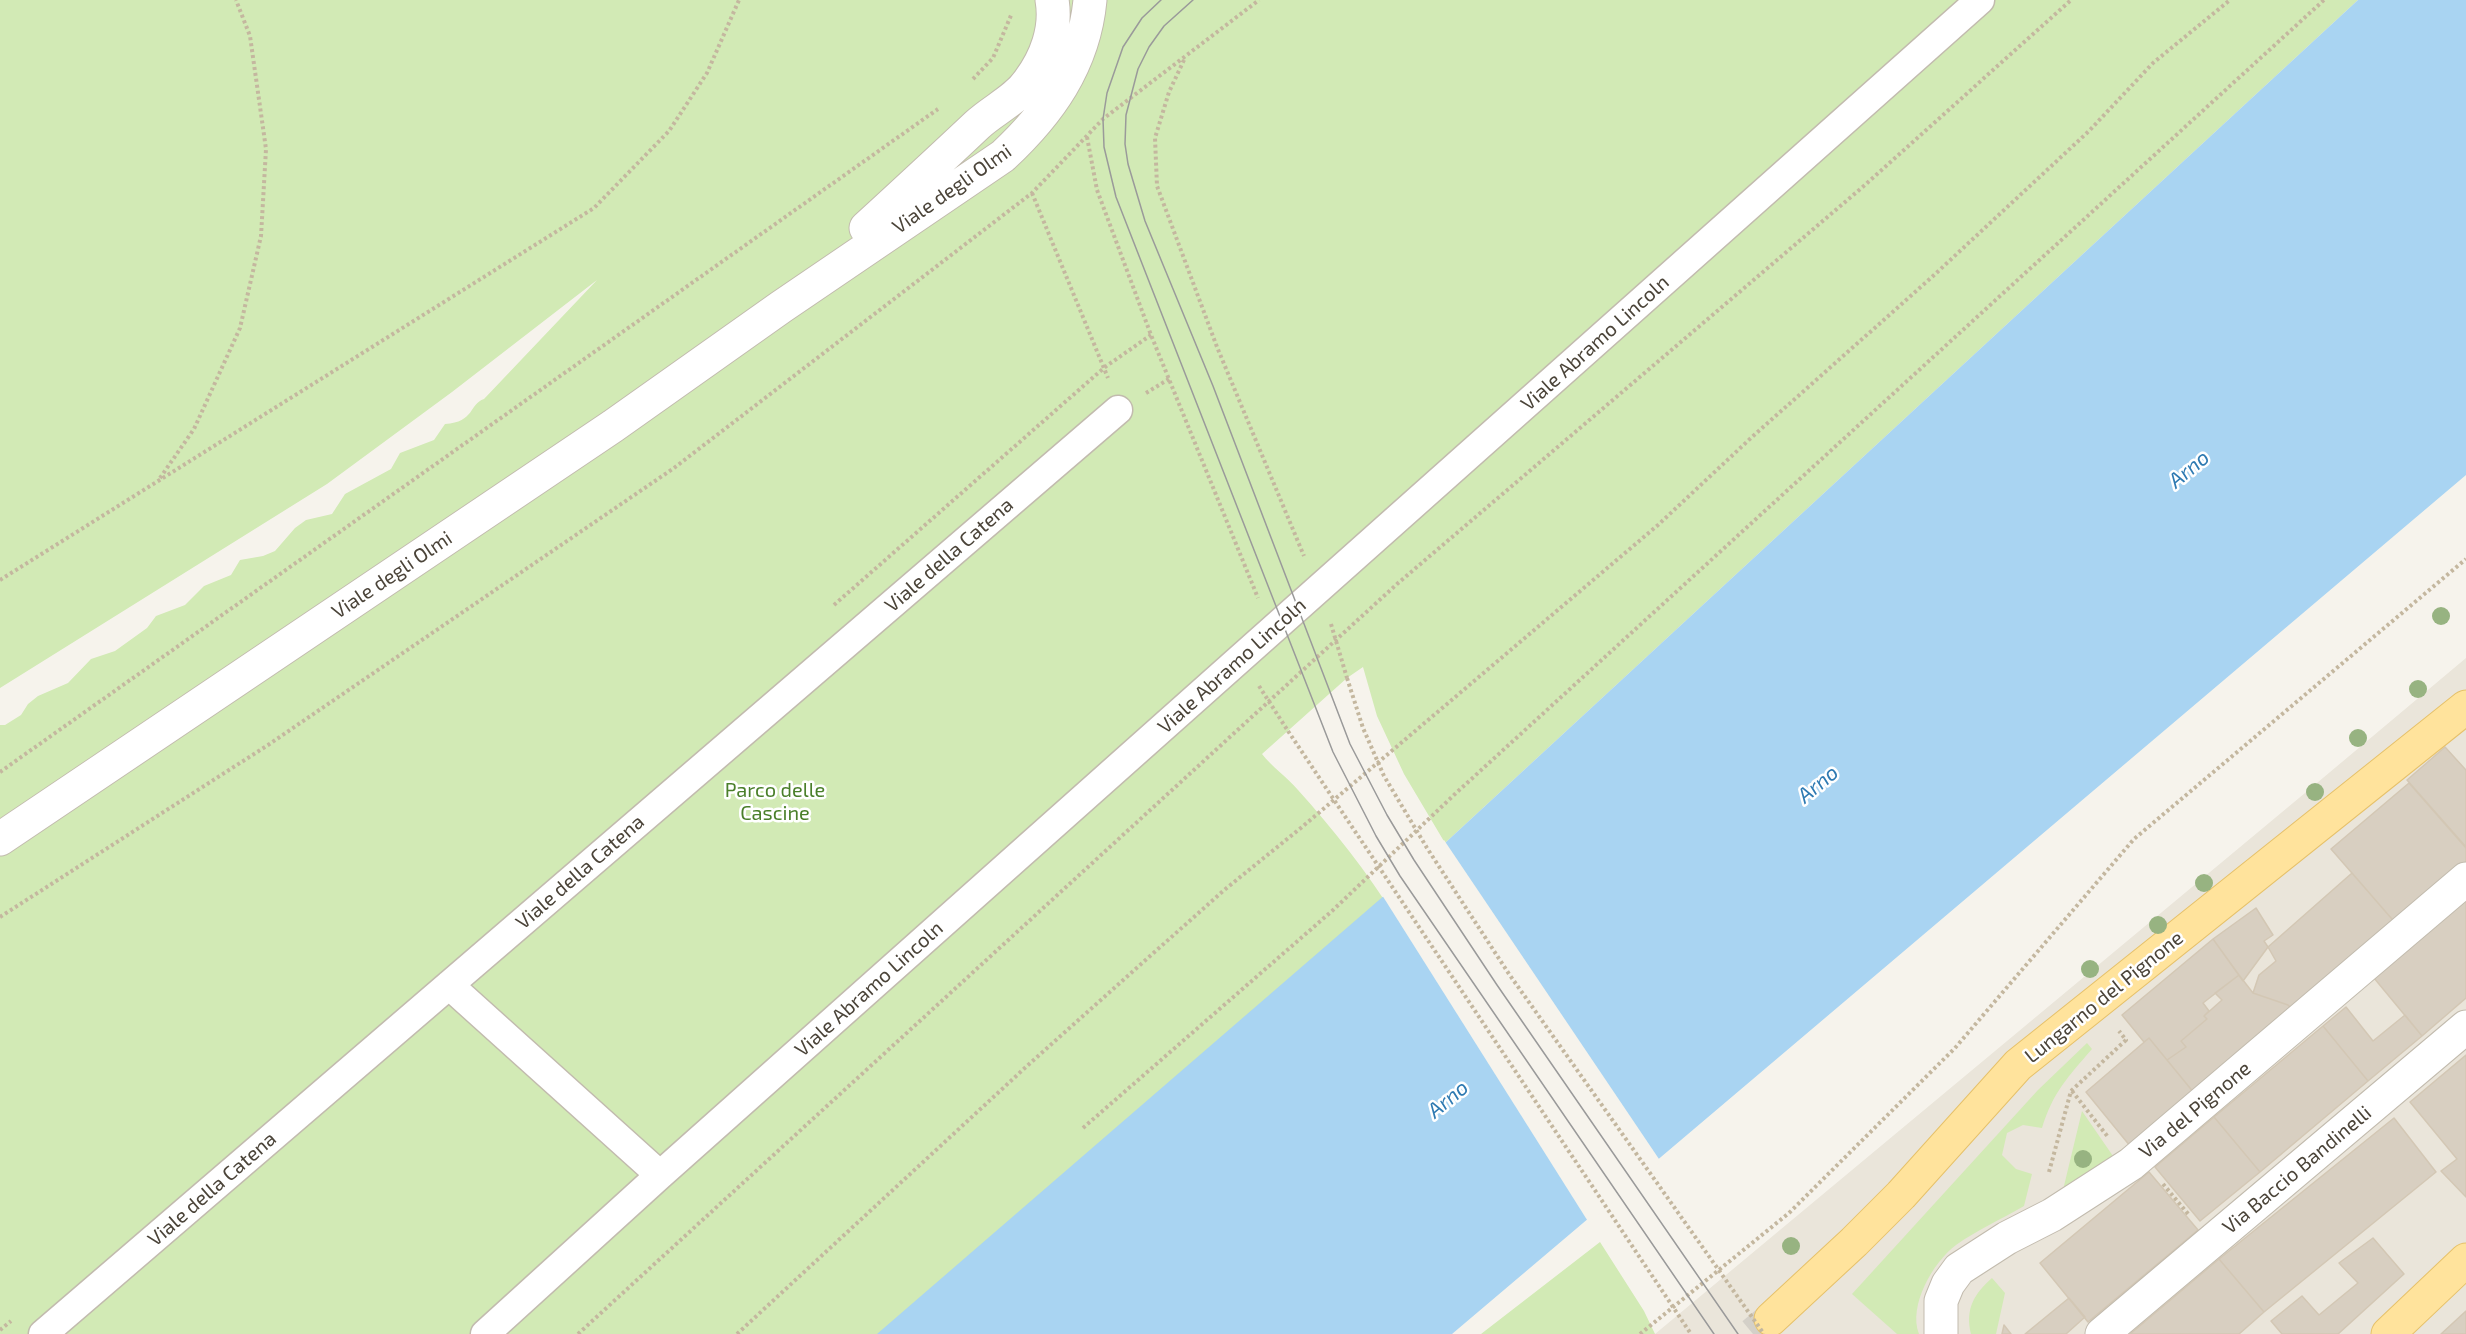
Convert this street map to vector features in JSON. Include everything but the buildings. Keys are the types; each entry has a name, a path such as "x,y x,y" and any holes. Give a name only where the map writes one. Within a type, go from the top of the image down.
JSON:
{"main road":[{"name":"Lungarno del Pignone","path":"1768,1326 1901,1195 2018,1065 2466,707"},
{"path":"2388,1334 2466,1260"}],"street":[{"name":"Viale degli Olmi","path":"781,307 978,124 1028,84 1048,44 1054,18 1052,0"},
{"name":"Viale degli Olmi","path":"0,838 603,433 781,307 1003,156 1029,132 1054,101 1072,68 1085,31 1090,0"},
{"name":"Viale Abramo Lincoln","path":"485,1334 660,1175 1980,0"},
{"name":"Viale della Catena","path":"43,1334 1118,410"},
{"name":"Via del Pignone","path":"1941,1334 1941,1300 1948,1284 1959,1269 2007,1238 2052,1215 2131,1164 2466,879"},
{"path":"449,985 660,1175"},
{"name":"Via Baccio Bandinelli","path":"2102,1334 2466,1028"}],"path":[{"path":"158,481 194,429 240,328 261,236 266,149 250,36 236,0"},
{"path":"0,580 594,208 669,131 708,73 739,0"},
{"path":"0,917 268,745 675,468 1032,193 1104,119 1259,0"},
{"path":"578,1334 1397,584 1865,185 2071,0"},
{"path":"736,1334 1027,1066 1214,898 1302,827 1658,525 1752,436 1932,276 2089,131 2153,63 2230,0"},
{"path":"1083,1128 1332,911 1455,794 2324,0"},
{"path":"971,81 993,58 1012,13"},
{"path":"1184,59 1169,92 1155,138 1156,186 1217,346 1318,590 1364,728 1384,776 1427,848 1509,974 1768,1326"},
{"path":"0,772 939,108"},
{"path":"1087,136 1097,190 1151,335 1250,575 1270,632"},
{"path":"1032,193 1105,367 1118,410"},
{"path":"1105,367 1151,335"},
{"path":"1640,1334 1789,1213 1955,1048 2134,839 2466,559"},
{"path":"1269,702 1691,1334"},
{"path":"2048,1176 2071,1090 2126,1040 2111,1022"},
{"path":"2071,1090 2116,1146"},
{"path":"2159,1179 2196,1222"}],"shaded area":[{"path":"2466,658 2466,1334 1655,1334 2311,788"}],"green space":[{"name":"Parco delle Cascine","path":"0,0 2358,0 1445,843 1404,774 1377,716 1363,667 1347,678 1262,754 1294,785 1337,836 1374,884 1396,918 899,1334 0,1334 0,725 5,725 21,715 28,704 38,696 68,683 91,659 115,651 147,628 156,616 185,605 204,586 231,575 240,560 263,556 275,551 295,528 306,520 332,514 345,494 391,469 400,453 434,440 445,424 455,423 467,417 479,401 484,399 597,280 452,392 327,484 0,688"},
{"path":"2087,1043 2092,1049 2056,1095 2042,1128 2023,1125 2007,1133 2002,1155 2016,1169 2032,1174 2024,1206 1972,1234 1947,1253 1931,1273 1920,1298 1916,1323 1919,1334 1897,1334 1852,1294 2038,1090"},
{"path":"2082,1111 2115,1159 2063,1190"},
{"path":"1600,1242 1644,1311 1655,1334 1481,1334"},
{"path":"1992,1278 2005,1293 1996,1334 1971,1334 1969,1317 1972,1303 1980,1290"}],"water":[{"name":"Arno","path":"2358,0 2466,0 2466,475 1452,1334 877,1334 1445,843"}],"pier":[{"path":"1444,840 1661,1162 1589,1223 1382,895"}],"tunnel":[{"path":"1753,1334 1771,1319"}],"tram line":[{"path":"1161,0 1142,18 1123,47 1107,93 1103,119 1104,147 1116,197 1333,752 1376,836 1400,876 1714,1334"},
{"path":"1193,0 1164,26 1149,47 1138,69 1126,115 1125,144 1128,164 1145,221 1213,386 1350,744 1387,815 1414,860 1497,985 1738,1334"}]}
